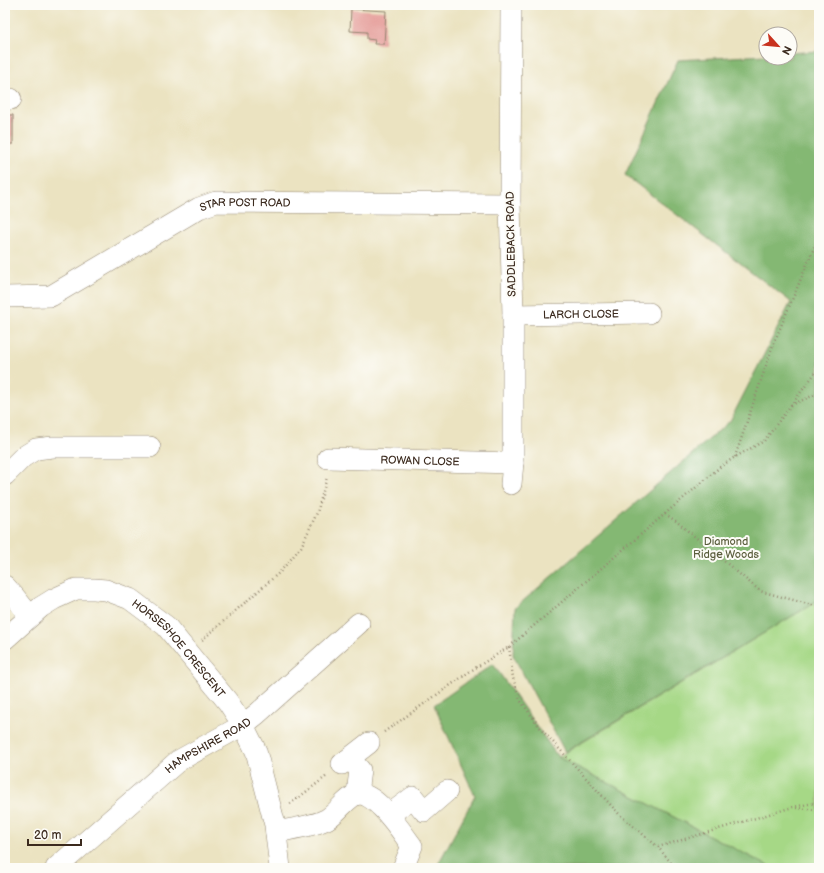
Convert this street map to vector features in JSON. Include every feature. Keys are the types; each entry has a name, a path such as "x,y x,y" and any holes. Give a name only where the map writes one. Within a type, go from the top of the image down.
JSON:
{"street":[{"name":"SADDLEBACK ROAD","path":"511,5 510,204 513,315 513,463 511,484"},
{"name":"STAR POST ROAD","path":"5,297 52,296 199,208 216,202 510,204"},
{"name":"LARCH CLOSE","path":"513,315 649,313"},
{"path":"5,475 23,457 36,449 53,447 150,447"},
{"name":"ROWAN CLOSE","path":"328,458 513,463"},
{"path":"5,586 30,616"},
{"name":"HORSESHOE CRESCENT","path":"5,638 41,607 76,589 106,590 130,599 166,626 228,702 243,725 256,751 272,811 280,868"},
{"name":"HAMPSHIRE ROAD","path":"56,868 178,761 243,725 257,714 359,623"},
{"path":"357,794 360,770 346,761 369,743"},
{"path":"391,819 413,796 424,811 447,790"},
{"path":"276,832 318,823 328,818 346,801 357,794 363,794 371,798 391,819 412,846 403,868"}],"path":[{"path":"735,457 773,345 819,236"},
{"path":"369,743 472,670 509,647 720,467 764,440 819,368"},
{"path":"791,405 819,393"},
{"path":"188,652 280,572 301,547 317,513 328,474 328,458"},
{"path":"665,514 760,591 819,607"},
{"path":"509,647 513,678 520,700 541,729 619,814 658,847 674,868"},
{"path":"272,811 284,809 346,761"},
{"path":"658,847 793,807 819,802"},
{"path":"793,807 819,810"}],"green space":[{"name":"Diamond Ridge Woods","path":"819,51 819,600 565,752 513,655 515,608 730,421 791,302 625,175 678,60 758,55 758,66 798,66 798,52"},
{"path":"819,600 819,868 772,868 558,757"},
{"path":"493,664 558,757 772,868 436,868 475,796 434,705"}],"building":[{"path":"351,9 386,11 384,44 374,44 375,40 367,39 367,32 350,31"},
{"path":"5,115 13,115 13,144 5,144"}]}
